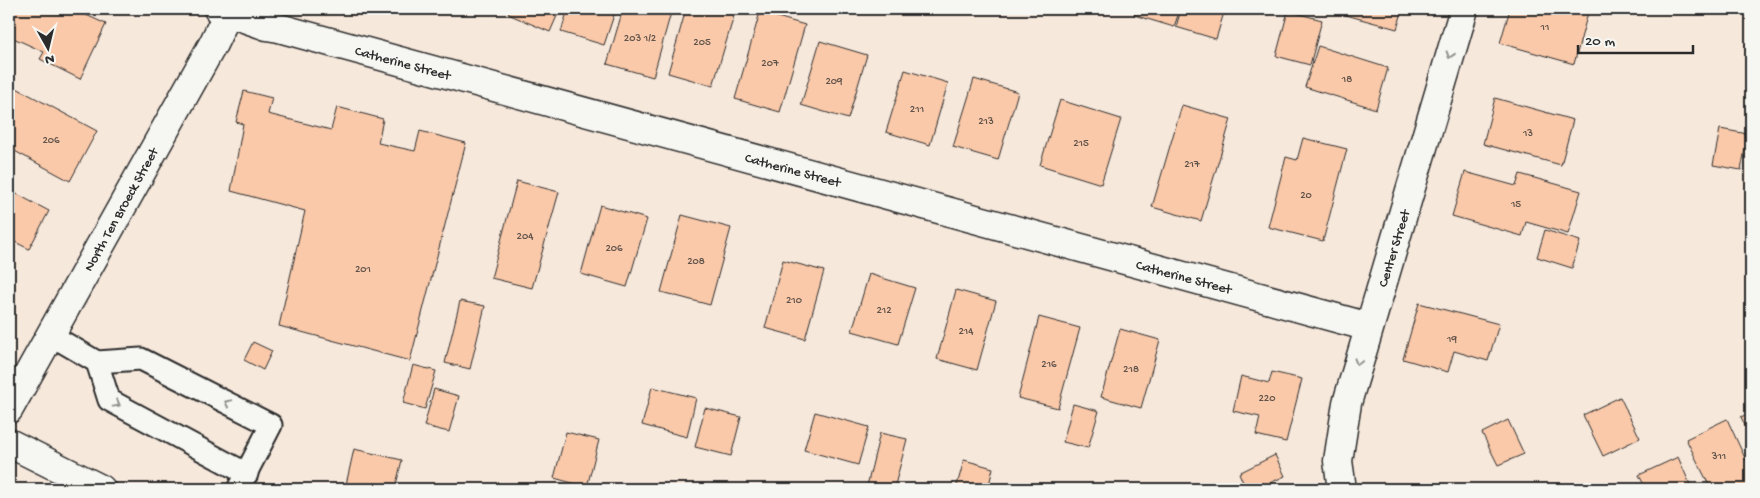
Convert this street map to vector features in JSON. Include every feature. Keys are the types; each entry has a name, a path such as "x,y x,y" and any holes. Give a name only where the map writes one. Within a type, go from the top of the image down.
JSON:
{"street":[{"name":"Center Street","path":"1342,489 1338,460 1347,403 1464,9"},
{"name":"Catherine Street","path":"225,10 267,26 1369,327"},
{"name":"North Ten Broeck Street","path":"9,409 49,334 213,44 225,10"},
{"path":"9,443 101,489"}],"lane":[{"path":"49,334 97,362 141,359 271,425 243,482 110,400 97,362"}],"building":[{"path":"9,9 76,9 106,24 80,79 40,59 44,52 9,36"},
{"path":"510,9 560,9 550,32 508,14"},
{"path":"568,9 616,9 604,45 561,32"},
{"path":"623,9 672,9 653,77 607,64"},
{"path":"686,9 736,9 713,86 668,73"},
{"path":"1136,9 1180,9 1174,27 1134,15"},
{"path":"1181,9 1225,9 1216,39 1176,27"},
{"path":"1324,9 1403,9 1397,29"},
{"path":"1510,9 1589,9 1574,64 1500,43"},
{"path":"1288,11 1322,20 1310,65 1276,56"},
{"path":"760,12 805,25 780,112 735,99"},
{"path":"820,41 867,55 848,119 801,105"},
{"path":"1318,46 1388,68 1376,109 1305,87"},
{"path":"905,70 948,83 930,145 886,132"},
{"path":"974,79 1018,92 998,160 953,147"},
{"path":"9,84 97,131 70,181 9,148"},
{"path":"244,91 272,98 268,114 331,130 337,107 383,119 378,143 415,151 420,131 466,143 410,361 279,326 305,211 231,191 243,124 236,122"},
{"path":"1495,98 1573,120 1561,165 1483,144"},
{"path":"1060,100 1121,119 1101,184 1040,165"},
{"path":"1182,105 1231,119 1201,221 1152,207"},
{"path":"1720,129 1748,134 1741,170 1713,165"},
{"path":"1303,138 1347,149 1323,241 1268,227 1286,157 1297,160"},
{"path":"1465,172 1516,186 1520,174 1581,191 1568,234 1526,222 1522,236 1452,216"},
{"path":"517,181 559,192 532,288 491,278"},
{"path":"9,190 49,211 29,249 9,239"},
{"path":"600,205 647,219 627,287 581,274"},
{"path":"682,215 731,228 710,305 661,292"},
{"path":"1545,230 1580,241 1572,268 1537,257"},
{"path":"783,260 824,271 805,339 765,328"},
{"path":"869,274 915,288 898,344 852,331"},
{"path":"956,290 996,301 977,370 937,359"},
{"path":"460,301 485,306 470,369 445,363"},
{"path":"1419,303 1499,324 1488,361 1454,351 1448,372 1403,359"},
{"path":"1039,317 1080,328 1058,408 1018,398"},
{"path":"1120,329 1160,340 1141,408 1101,397"},
{"path":"253,342 272,351 263,370 244,360"},
{"path":"413,365 436,371 425,409 403,403"},
{"path":"1272,372 1302,379 1286,442 1256,435 1260,417 1233,411 1241,376 1269,383"},
{"path":"652,387 696,398 687,437 642,425"},
{"path":"434,389 459,396 449,432 424,426"},
{"path":"1620,397 1640,438 1603,456 1583,415"},
{"path":"1073,404 1099,411 1088,448 1063,442"},
{"path":"705,408 741,417 731,456 695,447"},
{"path":"815,412 869,427 858,465 804,450"},
{"path":"1751,412 1751,438 1741,417"},
{"path":"1727,419 1751,471 1751,489 1711,489 1686,439"},
{"path":"1508,420 1524,454 1498,465 1482,433"},
{"path":"566,432 599,440 587,487 554,478"},
{"path":"880,433 907,439 894,489 879,489 867,486"},
{"path":"354,449 402,460 395,489 345,489"},
{"path":"1275,455 1285,476 1257,489 1246,489 1239,473"},
{"path":"1678,457 1692,489 1646,489 1639,475"},
{"path":"964,460 993,468 988,489 956,489"}]}
